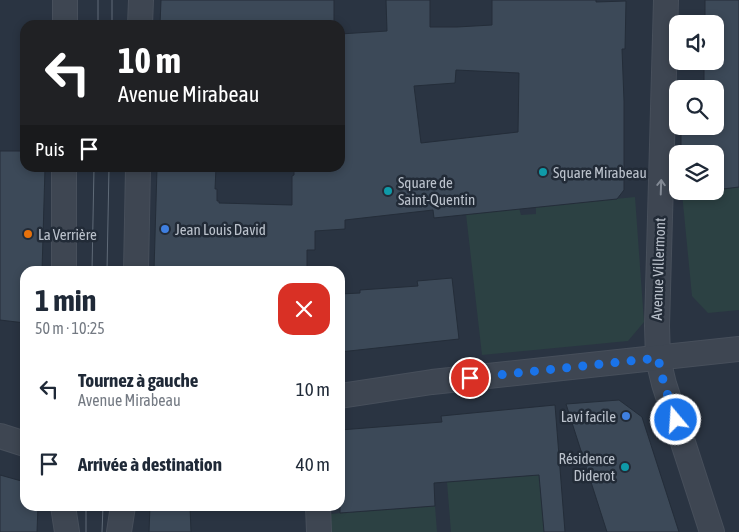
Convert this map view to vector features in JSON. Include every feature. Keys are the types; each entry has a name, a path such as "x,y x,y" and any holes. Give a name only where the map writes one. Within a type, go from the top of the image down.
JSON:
{"street":[{"path":"65,0 65,20"},
{"path":"140,20 141,0"},
{"name":"Avenue Villermont","path":"666,0 657,326 658,358 664,384 712,532"},
{"path":"64,172 64,266"},
{"path":"136,266 138,172"},
{"path":"345,395 432,382 739,350"},
{"path":"0,436 20,442"},
{"path":"64,511 67,532"},
{"path":"119,532 122,511"},
{"path":"318,511 319,532"}],"green space":[{"path":"739,187 739,310 708,313 692,296 683,200 724,200 724,189"},
{"path":"635,197 644,322 628,341 482,355 466,214 519,208 521,215 536,214 536,207"},
{"path":"539,475 544,532 451,532 447,482"},
{"path":"435,506 437,532 330,532 330,514"}],"building":[{"path":"161,0 334,0 334,20 160,20"},
{"path":"386,0 430,0 430,27 492,25 492,0 626,1 625,49 622,49 624,190 617,199 434,218 433,210 345,220 345,229 315,231 315,250 307,250 307,266 154,266 157,172 216,172 215,189 217,189 217,201 219,203 292,205 292,176 294,172 345,172 345,34 387,31","holes":["456,70 519,73 518,132 421,143 414,86 455,83"]},
{"path":"705,0 739,0 739,187 724,189 724,145 681,145 681,135 724,135 724,80 704,80 704,70 724,70 724,15 705,15"},
{"path":"0,151 20,151 20,172 45,172 42,266 20,266 20,322 0,320"},
{"path":"452,278 459,339 345,351 345,294 360,293 360,290 418,286 417,281"},
{"name":"Résidence Diderot","path":"619,400 642,417 679,532 607,532 566,404"},
{"path":"555,405 565,532 544,532 539,475 434,483 435,506 340,513 340,511 345,511 345,430 442,422 441,416"},
{"path":"0,475 20,481 20,511 38,511 37,532 0,532"},
{"path":"150,511 190,511 191,532 149,532"}],"tram line":[{"path":"98,0 98,20"},
{"path":"112,0 112,20"},
{"path":"92,266 94,172"},
{"path":"107,266 109,172"},
{"path":"86,511 86,532"},
{"path":"102,532 103,511"}],"place":[{"name":"Square Mirabeau","path":"543,172"},
{"name":"Square de Saint-Quentin","path":"388,191"},
{"name":"Jean Louis David","path":"165,229"},
{"name":"La Verrière","path":"28,234"},
{"name":"Lavi facile","path":"626,416"},
{"name":"Résidence Diderot","path":"625,467"}],"route":[{"path":"470,378 658,358 676,420"}]}
